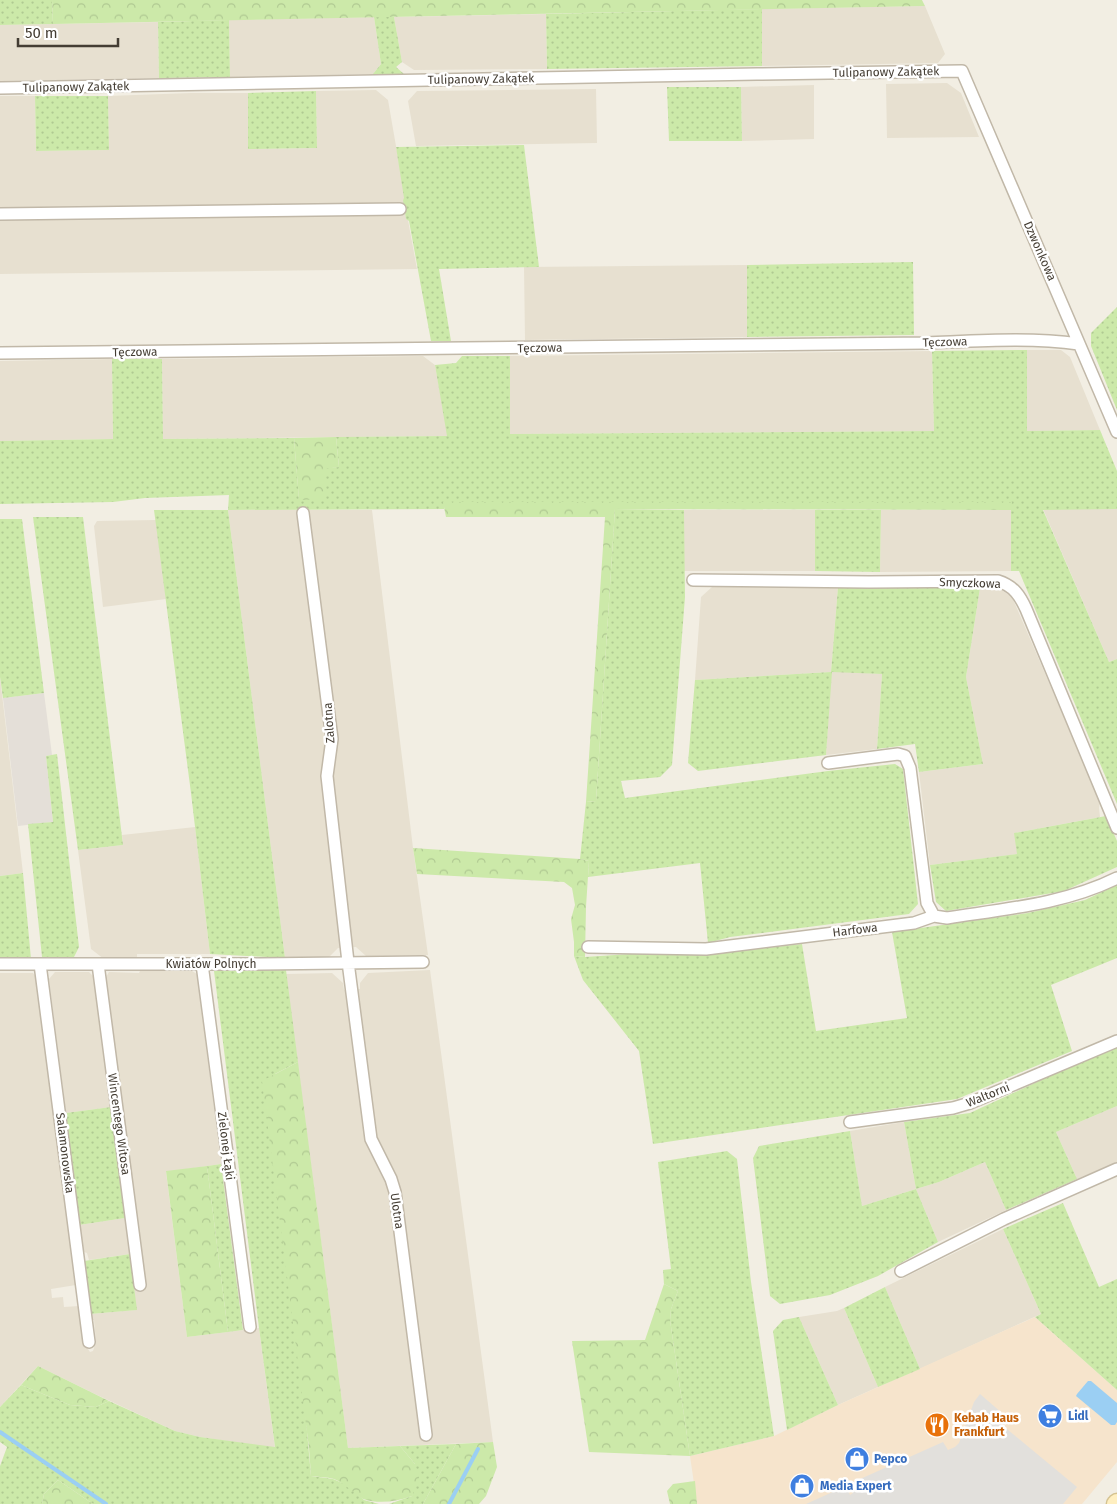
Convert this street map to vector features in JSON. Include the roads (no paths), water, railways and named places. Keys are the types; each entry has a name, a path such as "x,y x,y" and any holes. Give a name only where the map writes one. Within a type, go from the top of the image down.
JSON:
{"street":[{"name":"Tulipanowy Zakątek","path":"0,88 962,71"},
{"name":"Dzwonkowa","path":"962,71 1117,432"},
{"path":"0,214 400,209"},
{"name":"Tęczowa","path":"0,354 927,344 985,341 1045,341 1079,344"},
{"name":"Zalotna","path":"304,513 332,739 327,776 348,962"},
{"name":"Smyczkowa","path":"693,580 998,581 1010,586 1021,598 1026,609 1117,828"},
{"path":"828,763 898,754 906,756 910,768 928,904 934,916"},
{"name":"Harfowa","path":"588,947 706,948 914,923 934,916 947,918 1064,898 1102,886 1117,878"},
{"name":"Ulotna","path":"348,962 371,1140 391,1178 395,1192 426,1435"},
{"name":"Kwiatów Polnych","path":"0,964 423,962"},
{"name":"Salamonowska","path":"40,964 89,1342"},
{"name":"Wincentego Witosa","path":"98,964 140,1285"},
{"name":"Zielonej Łąki","path":"202,964 250,1327"},
{"name":"Waltorni","path":"850,1122 953,1108 970,1103 1117,1040"},
{"path":"901,1271 1004,1219 1117,1169"}],"water":[{"path":"1088,1381 1091,1381 1117,1403 1117,1422 1115,1425 1111,1425 1076,1396"}],"waterway":[{"path":"0,1432 106,1504"},
{"path":"449,1504 478,1449"}],"place":[{"name":"Lidl","path":"1050,1416"},
{"name":"Kebab Haus Frankfurt","path":"937,1425"},
{"name":"Pepco","path":"857,1459"},
{"name":"Media Expert","path":"802,1486"}]}
